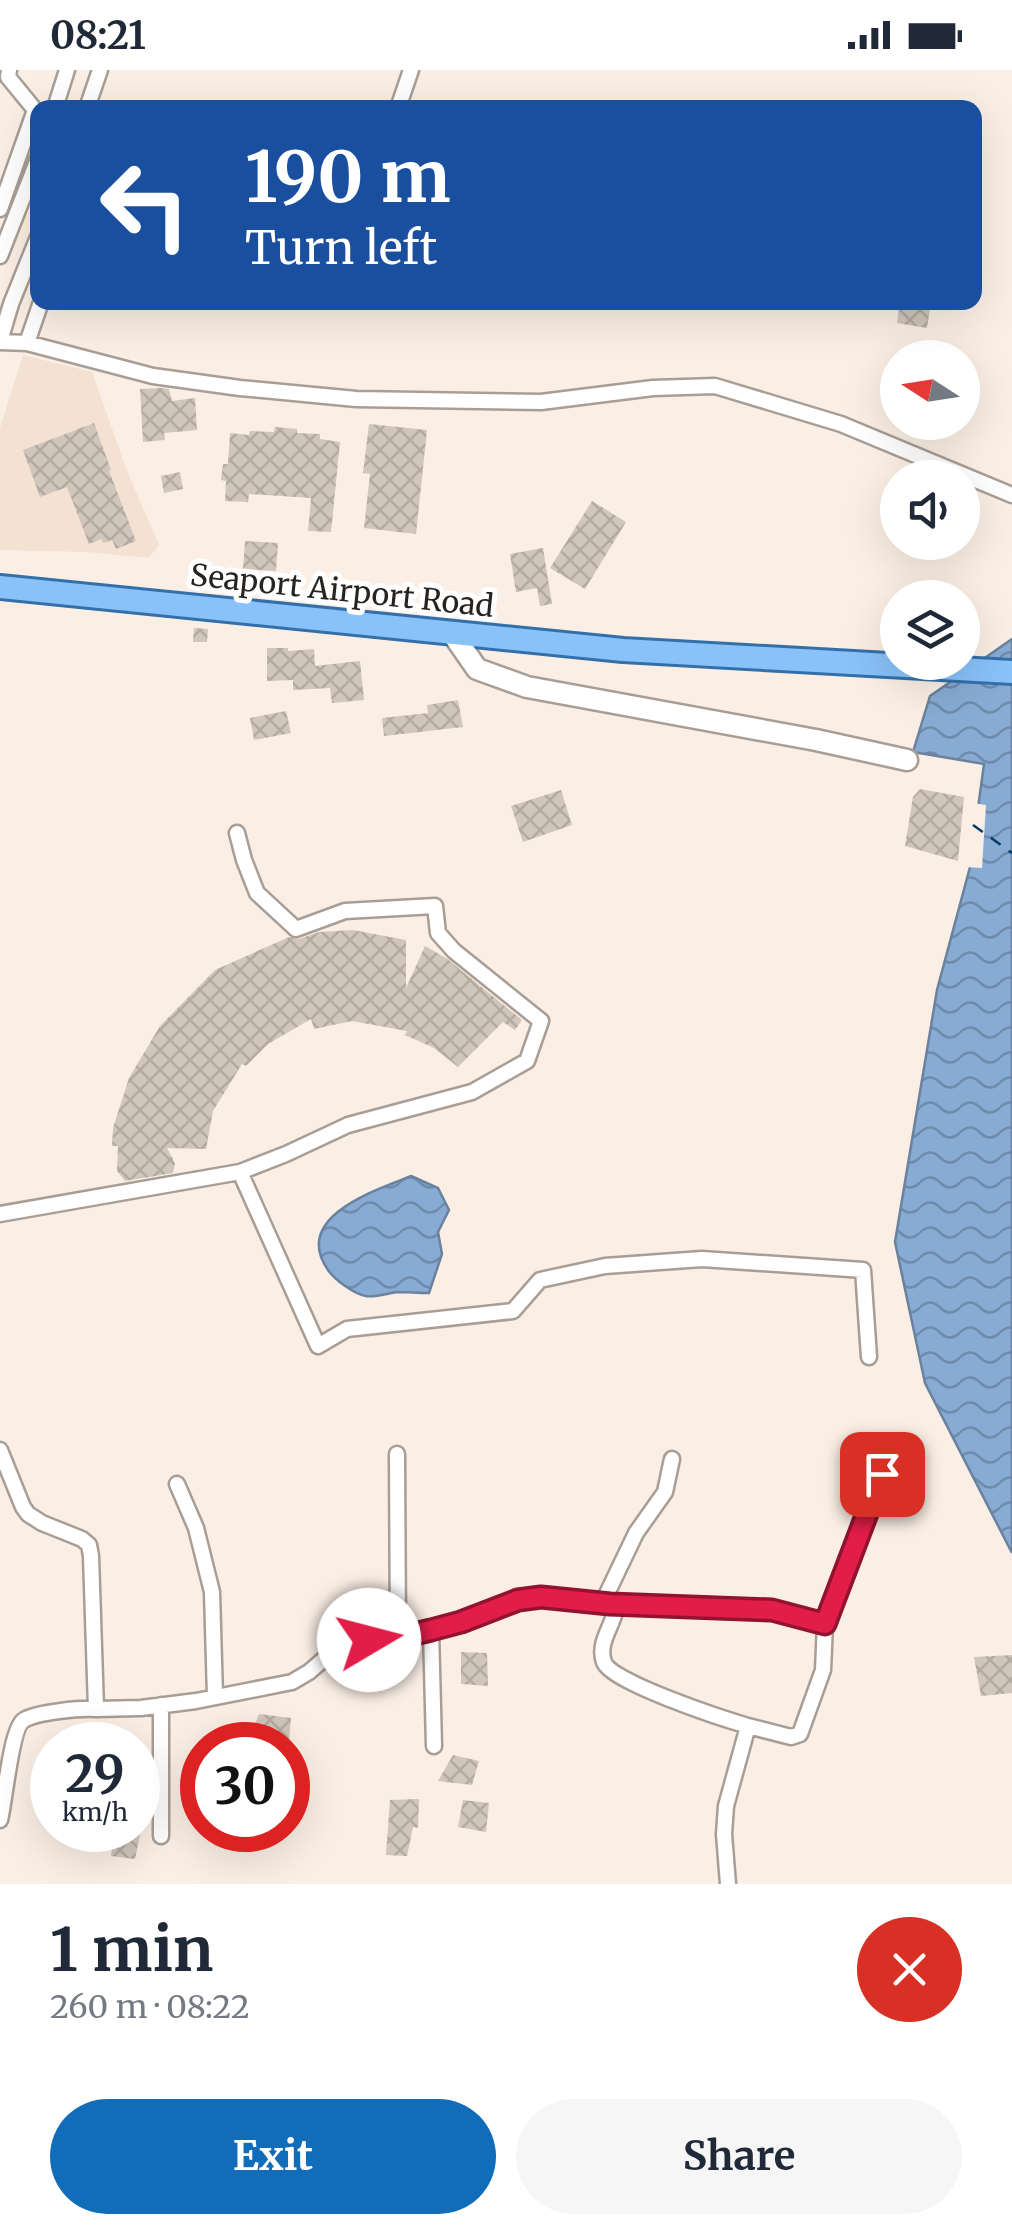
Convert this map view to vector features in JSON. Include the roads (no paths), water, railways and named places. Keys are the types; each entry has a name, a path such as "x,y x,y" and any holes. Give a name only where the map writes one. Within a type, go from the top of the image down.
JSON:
{"main road":[{"name":"Seaport Airport Road","path":"0,587 623,650 1012,672"}],"street":[{"path":"9,70 8,77 30,104"},
{"path":"58,100 67,70"},
{"path":"90,100 100,70"},
{"path":"401,100 411,70"},
{"path":"0,209 30,124"},
{"path":"0,256 30,179"},
{"path":"30,257 0,342 27,343 154,376 356,399 541,402 653,388 715,386 841,424 1012,494"},
{"path":"27,343 38,310"},
{"path":"452,633 477,669 527,687 908,760"},
{"path":"0,1214 240,1172 348,1125 472,1092 527,1061 541,1022 454,952 438,933 435,906 346,911 296,928 258,893 237,833"},
{"path":"240,1172 318,1346 346,1329 513,1311 540,1280 605,1266 702,1259 862,1270 869,1357"},
{"path":"0,1450 28,1514 89,1545 96,1708"},
{"path":"397,1454 398,1638"},
{"path":"607,1603 636,1533 664,1492 672,1458"},
{"path":"607,1603 616,1608 602,1649 609,1671 656,1693 748,1726 791,1736 800,1734 823,1670 825,1624 882,1474"},
{"path":"177,1484 196,1528 212,1592 215,1697"},
{"path":"0,1820 16,1728 24,1720 65,1711 161,1705 292,1682 338,1647 431,1630 518,1600 541,1597 772,1610 825,1624"},
{"path":"431,1630 434,1746"},
{"path":"161,1705 161,1836"},
{"path":"728,1884 726,1806 748,1726"}],"water":[{"path":"1012,639 1012,1553 925,1383 895,1242 937,990 970,867 984,764 913,752 930,696 953,680 980,680 980,661"},
{"path":"411,1176 438,1188 449,1210 438,1232 442,1254 429,1293 370,1296 356,1292 328,1270 320,1251 320,1235 343,1208"}]}
